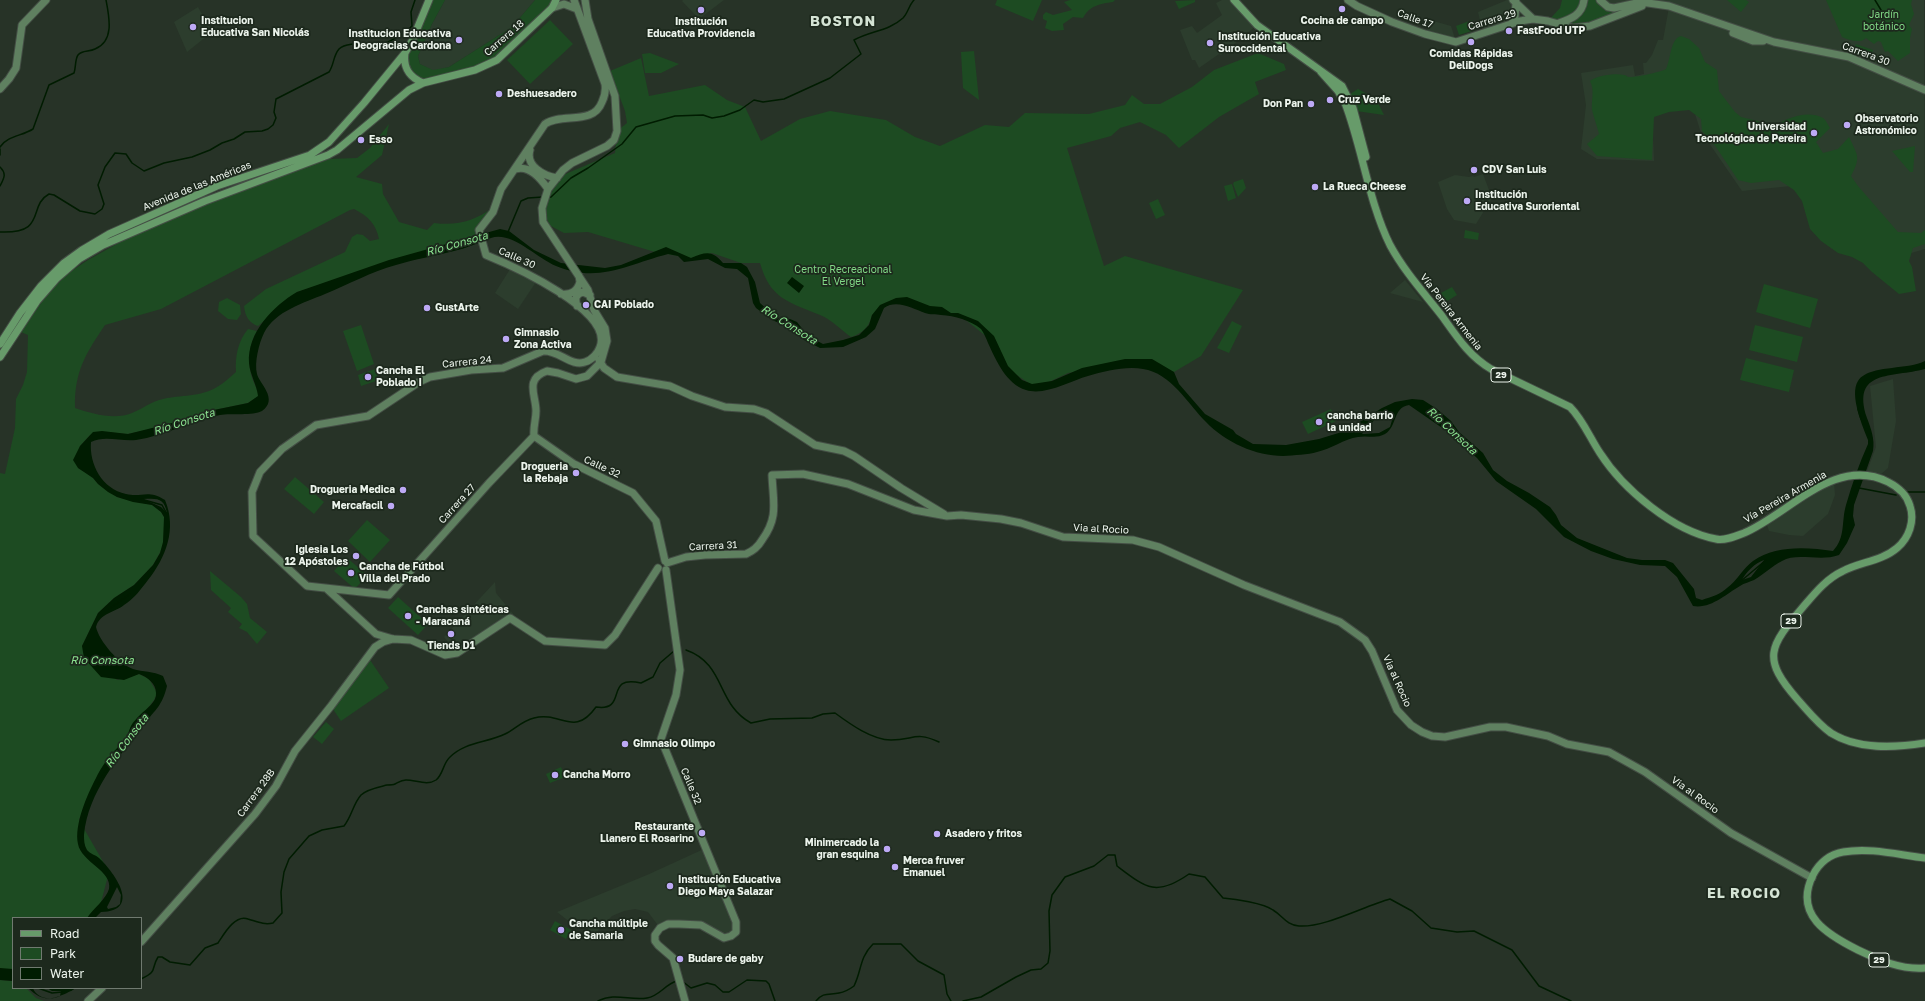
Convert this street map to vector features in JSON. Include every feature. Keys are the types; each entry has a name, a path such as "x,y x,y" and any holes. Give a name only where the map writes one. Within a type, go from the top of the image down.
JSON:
{"main road":[{"path":"0,89 9,80 16,68 22,25 46,0"},
{"path":"423,83 410,75 404,60 405,53 412,41 429,0"},
{"name":"Carrera 18","path":"409,90 423,83 489,65 501,56 552,8 556,0"},
{"path":"516,169 545,124 552,119 590,116 601,106 604,98 606,91 602,75 575,0"},
{"path":"575,0 588,19"},
{"path":"534,436 533,430 536,410 532,386 536,379 547,371 576,379 582,379 588,376 601,362 608,336 594,310 590,295 543,222 542,208 548,189 557,178 572,163 607,146 614,140 618,131 615,96 588,19 585,0"},
{"name":"Vía Pereira Armenia","path":"1234,0 1257,25 1321,72 1338,91 1345,103 1382,224 1397,256 1467,351 1479,362 1491,369 1570,407 1580,418 1599,453 1612,470 1632,492 1656,512 1701,534 1716,539 1725,539 1750,530 1817,488 1839,478 1866,476 1884,479 1904,494 1910,506 1912,515 1908,535 1898,547 1891,552 1844,570 1828,580 1783,631 1777,640 1774,654 1775,668 1787,687 1818,722 1839,737 1851,742 1883,746 1901,747 1925,743"},
{"name":"Calle 17","path":"1348,0 1392,22 1425,34 1456,42"},
{"path":"1559,23 1576,15 1582,10 1584,0"},
{"name":"Carrera 30","path":"1600,0 1608,7 1614,8 1641,2 1669,6 1704,20 1774,42 1849,57 1925,90"},
{"path":"1514,1 1533,19"},
{"path":"1512,23 1515,17 1514,1"},
{"path":"552,8 564,4 577,9"},
{"name":"Carrera 30","path":"1559,23 1573,28 1590,26 1636,8 1654,4"},
{"name":"Carrera 29","path":"1456,42 1512,23 1533,19 1559,23"},
{"name":"Avenida de las Américas","path":"0,344 20,313 41,286 64,263 82,250 109,234 217,186 310,155 322,148 364,103 405,53"},
{"name":"Avenida de las Américas","path":"0,357 37,301 57,278 79,259 103,245 205,201 328,155 337,150 409,90"},
{"path":"531,147 529,155 532,164 544,174 557,178"},
{"path":"516,169 521,168 530,170 548,189"},
{"name":"Calle 30","path":"516,169 501,189 493,212 479,230 483,248 486,255 538,279 561,294"},
{"path":"561,294 569,294 578,288 580,282 578,276"},
{"path":"577,306 577,295 583,292 590,295"},
{"path":"561,294 588,315 599,330 602,342 598,351 598,356 604,368 616,377 670,386 692,396 725,407 754,409 766,413 815,445 844,451 854,456 901,488 947,516"},
{"name":"Carrera 24","path":"328,589 307,586 253,536 252,492 260,472 282,449 316,425 368,416 419,382 436,375 471,370 504,368 543,351 550,351 574,363 580,363 586,362 598,351"},
{"name":"Calle 32","path":"534,436 572,463 634,493 656,521 662,544 669,584 680,670 676,695 661,739 736,922 736,932 731,936 724,938 701,925 668,924 660,928 655,935 655,941 673,958 685,1001"},
{"name":"Carrera 27","path":"328,589 389,595 489,483 534,436"},
{"name":"Via al Rocio","path":"754,550 770,530 774,519 772,475 803,474 848,484 905,508 947,516 961,515 1020,523 1063,536 1120,539 1148,544 1208,568 1244,586 1315,611 1340,622 1365,640 1372,651 1397,710 1411,725 1422,732 1432,736 1445,737 1490,727 1506,727 1548,736 1566,744 1609,752 1645,772 1731,833 1812,878"},
{"name":"Carrera 31","path":"665,566 705,555 746,554 754,550"},
{"path":"328,589 376,634 393,639 411,640 445,656 457,653 510,618 545,641 553,643 605,645 615,635 652,578 665,566"},
{"path":"375,647 376,634"},
{"name":"Carrera 28B","path":"142,941 255,814 276,786 295,751 375,647 383,642 393,639"},
{"name":"29","path":"1925,858 1861,851 1843,852 1825,860 1812,878 1809,890 1809,905 1815,920 1826,933 1880,961 1903,967 1925,968"},
{"path":"88,1001 101,989"}],"shaded area":[{"name":"Institucion Educativa Deogracias Cardona","path":"445,0 535,0 512,27 449,67 433,71 420,64 418,56 432,24"},
{"name":"Institución Educativa Providencia","path":"724,0 699,19 682,1"},
{"name":"Institución Educativa Suroccidental","path":"1222,0 1234,0 1257,25 1221,55 1219,54 1199,68 1195,60 1192,60 1180,30 1192,26 1197,33 1222,15 1216,3"},
{"path":"1507,0 1513,0 1512,23 1483,33 1478,12"},
{"name":"Universidad Tecnológica de Pereira","path":"1600,0 1924,0 1925,249 1877,263 1816,200 1791,186 1742,191 1700,130 1693,107 1652,115 1654,161 1597,159 1581,149 1586,105 1581,73 1633,65 1635,76 1644,74 1643,63 1646,63 1652,55 1658,40 1663,40 1669,7 1664,5 1614,8"},
{"name":"Institucion Educativa San Nicolás","path":"198,7 212,32 187,52 174,22"},
{"path":"1430,20 1451,26 1456,42 1425,34"},
{"name":"Institución Educativa Suroriental","path":"1483,174 1492,198 1476,224 1454,220 1447,209 1438,182 1455,175 1474,177"},
{"path":"512,266 538,279 518,309 495,293"},
{"path":"1405,280 1423,302 1390,293"},
{"path":"1893,379 1896,421 1888,468 1879,476 1866,474 1876,447 1870,386"},
{"path":"1834,482 1835,495 1828,514 1803,536 1769,531 1766,522"},
{"path":"495,582 496,593 514,615 457,653 444,637"},
{"name":"Institución Educativa Diego Maya Salazar","path":"706,848 736,922 736,932 724,938 701,925 660,928 648,912 635,909 624,911 612,916 599,929 596,935 587,929 580,921 575,926 557,912 647,875"}],"green space":[{"path":"429,0 445,0 432,24 418,56 420,64 433,70 449,67 512,27 535,0 556,0 497,60 423,83 410,75 405,53"},
{"path":"997,0 1042,0 1033,21 995,5"},
{"path":"1070,0 1115,0 1113,2 1092,8 1083,18 1073,17 1063,24 1064,30 1052,31 1045,28 1047,21 1043,19 1043,15 1046,12 1053,15 1072,10 1064,2"},
{"path":"1195,0 1195,2 1179,9 1175,1"},
{"path":"1562,0 1600,0 1608,7 1646,5 1579,27 1548,21 1560,8"},
{"path":"1727,0 1746,0 1749,2 1741,12"},
{"name":"Jardín botánico","path":"1826,0 1912,0 1911,4 1914,14 1909,25 1912,29 1910,38 1910,53 1898,61 1888,51 1885,52 1881,42 1878,41 1874,44 1866,38 1858,41 1842,37"},
{"path":"550,20 573,44 530,84 507,60"},
{"path":"1472,20 1475,30 1459,35 1456,26"},
{"path":"1681,36 1689,39 1699,48 1705,62 1717,70 1719,91 1735,112 1741,117 1758,121 1770,129 1775,125 1795,116 1817,115 1826,121 1830,128 1816,142 1823,153 1838,149 1849,137 1855,148 1857,156 1856,165 1851,176 1858,186 1898,232 1921,233 1925,230 1925,244 1913,248 1909,261 1912,267 1916,291 1899,294 1863,263 1852,257 1838,253 1821,241 1810,229 1802,201 1794,190 1779,180 1751,183 1738,180 1716,147 1702,131 1701,119 1689,110 1669,112 1654,117 1652,160 1597,156 1587,144 1599,134 1592,110 1593,92 1590,81 1606,75 1620,74 1628,77 1642,76 1666,69 1673,45 1677,38"},
{"path":"1856,44 1873,50 1870,59 1852,53"},
{"path":"974,51 979,100 963,88 961,52"},
{"path":"650,53 679,64 661,73 645,73 642,54"},
{"name":"Centro Recreacional El Vergel","path":"1258,53 1284,64 1286,70 1255,82 1259,94 1219,117 1179,148 1166,135 1140,122 1120,128 1111,136 1067,148 1104,266 1125,256 1243,290 1201,356 1174,372 1142,359 1068,373 1036,388 1005,367 992,341 962,317 900,298 872,315 865,329 859,334 851,337 824,317 782,298 769,284 760,263 741,263 712,253 691,258 655,252 588,232 564,233 549,225 542,204 563,175 615,153 617,131 627,123 625,111 610,71 641,58 649,96 705,85 727,100 745,107 761,141 800,119 830,111 886,120 915,137 940,146 985,125 1009,127 1025,113 1089,114 1125,105 1132,95 1144,104 1160,104 1192,87 1214,70"},
{"path":"1358,89 1376,99 1384,115 1356,111 1350,94"},
{"path":"389,124 382,155 356,177 382,184 383,194 399,222 427,230 434,223 451,224 473,219 494,207 478,235 297,292 258,326 252,323 246,316 244,306 266,289 345,252 352,237 357,234 363,235 370,241 379,239 376,229 371,221 354,209 350,210 161,309 105,325 82,364 75,395 75,408 111,416 125,415 158,400 204,393 222,384 236,372 238,349 248,329 257,331 252,341 250,364 251,375 259,396 248,403 209,411 153,429 127,434 106,432 90,435 80,446 78,468 117,497 152,505 161,512 164,517 164,545 153,565 134,585 114,598 98,613 82,646 117,680 139,674 149,679 157,693 154,700 132,728 102,772 93,788 79,820 109,872 99,910 95,917 12,917 12,974 0,970 0,473 5,474 15,428 16,399 23,385 27,372 28,335 21,332 48,293 64,276 88,260 124,240 213,201 329,159 357,158 370,148"},
{"path":"1915,146 1913,172 1910,172 1892,151"},
{"path":"1243,179 1246,188 1238,197 1233,184 1234,182"},
{"path":"1232,184 1236,198 1228,201 1224,186"},
{"path":"1158,199 1165,215 1156,219 1149,203"},
{"path":"1465,230 1479,233 1478,240 1464,238"},
{"path":"1764,284 1818,299 1810,328 1756,312"},
{"path":"1452,287 1457,295 1444,303 1439,294"},
{"path":"227,298 240,305 241,314 237,320 228,319 218,311 219,302"},
{"path":"1232,321 1242,326 1229,353 1217,348"},
{"path":"361,325 374,364 357,371 343,331"},
{"path":"1755,325 1803,337 1797,362 1749,350"},
{"path":"1746,358 1794,370 1789,392 1740,380"},
{"name":"Cancha El Poblado I","path":"375,369 379,380 361,386 358,375"},
{"name":"cancha barrio la unidad","path":"1331,409 1336,421 1308,434 1302,422"},
{"path":"295,477 324,502 314,514 284,489"},
{"path":"367,520 390,540 370,562 348,541"},
{"name":"Cancha de Fútbol Villa del Prado","path":"346,557 367,575 355,589 334,571"},
{"path":"210,571 241,597 247,604 250,618 267,632 257,644 247,632 239,628 242,624 228,612 231,608 211,590"},
{"name":"Canchas sintéticas - Maracaná","path":"398,597 428,624 418,635 388,608"},
{"path":"368,657 389,688 341,721 331,706"},
{"path":"326,722 334,729 322,744 313,737"},
{"name":"Cancha Morro","path":"561,767 565,777 550,783 546,774"},
{"name":"Cancha múltiple de Samaria","path":"555,921 571,930 566,939 550,930"},
{"path":"0,980 12,981 12,989 27,989 36,998 44,1001 0,1001"}],"water":[{"name":"Rio Consota","path":"500,229 509,231 534,250 561,263 605,268 621,265 666,247 691,258 708,253 715,256 723,263 741,263 747,267 755,282 760,303 777,318 790,319 797,322 808,336 823,344 859,335 869,325 872,315 880,305 896,298 907,297 930,306 942,307 951,313 958,313 978,321 994,336 1008,366 1022,380 1032,384 1052,381 1082,368 1125,359 1152,359 1174,372 1179,384 1205,414 1233,430 1236,434 1253,444 1286,445 1319,439 1345,431 1382,408 1395,402 1412,399 1423,400 1451,421 1459,432 1483,453 1493,470 1507,481 1550,507 1561,525 1577,538 1627,558 1642,560 1665,560 1673,563 1694,589 1696,598 1702,600 1725,590 1749,564 1771,552 1792,548 1833,551 1842,535 1846,505 1868,444 1856,402 1855,394 1858,381 1864,375 1874,371 1913,365 1925,361 1925,369 1878,378 1870,383 1865,391 1864,402 1872,434 1873,451 1854,505 1853,516 1855,525 1847,543 1839,555 1824,558 1788,558 1724,597 1706,605 1693,606 1677,577 1665,566 1640,565 1613,559 1591,551 1564,537 1536,509 1496,481 1477,458 1448,432 1409,405 1397,413 1392,427 1389,431 1382,435 1375,437 1353,438 1322,451 1309,454 1283,456 1262,454 1232,442 1222,436 1206,422 1178,390 1162,376 1143,369 1130,368 1101,372 1049,390 1033,391 1019,387 1002,371 981,329 972,323 957,317 927,314 910,307 894,304 889,305 884,308 875,329 866,337 843,347 820,348 804,340 789,327 772,320 756,308 753,303 748,278 737,269 725,268 708,259 684,262 678,256 668,254 626,267 600,273 586,273 571,271 556,266 524,246 507,238 499,237 491,238 459,250 396,265 299,304 283,313 269,325 260,342 256,364 258,378 267,391 269,401 267,406 262,411 258,413 225,414 210,417 157,435 136,440 102,439 91,442 92,459 95,467 110,487 126,494 149,494 165,500 170,522 170,532 168,542 160,562 143,587 128,603 104,616 98,622 96,627 105,645 122,662 133,669 156,673 163,676 167,686 158,707 115,762 98,790 92,804 84,835 85,846 88,851 99,858 112,873 121,890 123,898 120,905 113,910 101,912 96,917 88,917 107,893 109,883 102,872 80,850 77,836 82,810 92,785 102,766 126,738 134,721 151,705 156,696 156,689 150,681 139,674 124,680 101,677 84,658 82,646 98,613 114,598 134,585 153,565 160,553 163,542 164,517 161,512 152,505 133,502 117,497 108,492 93,478 78,468 73,460 80,446 93,432 102,431 128,434 188,419 209,411 248,403 258,396 249,363 252,341 263,322 271,313 297,292 389,260","holes":["1390,413 1393,417 1390,427 1379,433 1362,434 1376,418","143,499 160,500 164,504 167,513 161,507","1764,560 1751,577 1742,580 1751,568","117,887 121,895 120,904 116,907 108,909 107,907"]},
{"path":"792,277 804,286 799,293 787,283"},
{"path":"0,968 12,969 12,981 0,980"},
{"path":"29,989 34,989 37,994 42,997 37,995"},
{"path":"49,989 74,989 60,996 61,991 52,991"}],"waterway":[{"path":"0,147 11,138 33,129 49,85 74,73 78,55 82,52 95,49 106,40 109,28 106,0"},
{"path":"0,232 25,229 31,224 39,205 49,194 54,195 80,211 95,214 102,209 104,204 98,185 105,167 115,153 126,154 132,163 144,171 164,163 192,157 234,139 245,132 262,131 268,129 273,125 276,118 274,112 276,99 329,72 339,49 343,46 388,42 409,29 412,26 411,12 415,0"},
{"path":"547,197 551,197 571,178 622,144 636,127 675,116 703,115 712,118 724,116 740,110 754,100 763,102 784,99 830,78 861,54 854,40 892,26 905,16 914,0"},
{"path":"1875,0 1881,10"},
{"path":"0,149 0,155"},
{"path":"0,167 4,172 4,178 0,186"},
{"path":"508,232 521,201 528,198 543,197"},
{"name":"Río Consota","path":"1858,409 1861,419"},
{"path":"1859,488 1896,495"},
{"path":"1905,492 1925,492"},
{"name":"Río Consota","path":"141,499 162,505 167,514"},
{"name":"Río Consota","path":"1741,581 1766,560"},
{"name":"Río Consota","path":"109,609 130,594"},
{"path":"686,650 699,656 708,665 715,674 732,706 740,715 751,723 770,719 812,718 823,714 835,713 862,731 876,737 891,740 925,737 939,742"},
{"path":"142,978 152,972 158,957 162,957 170,962 190,965 205,948 218,943 230,926 239,919 243,918 258,922 273,923 282,913 281,892 284,872 289,859 309,836 322,830 344,826 356,802 366,791 404,780 425,783 433,782 440,775 446,762 462,748 498,737 530,719 544,717 567,722 581,721 596,707 606,707 612,704 619,688 623,684 630,682 641,683 653,677 660,663 674,651"},
{"name":"Río Consota","path":"134,732 144,717"},
{"name":"Río Consota","path":"98,784 113,759"},
{"path":"963,1001 981,997 1016,977 1031,970 1041,969 1048,963 1050,951 1049,911 1052,895 1065,877 1094,866 1108,855 1115,855 1117,866 1136,880 1152,887 1168,886 1189,874 1205,877 1223,898 1263,905 1276,912 1291,924 1299,926 1320,924 1390,899 1412,911 1431,928 1457,932 1474,931 1512,950 1539,986 1571,1001"},
{"path":"816,1001 821,996 826,994 843,992 854,986 865,954 873,944 901,944 918,961 944,975 947,994 951,1001"},
{"path":"682,981 691,988 707,983 715,985 723,992 729,992 747,980 766,981 769,984 775,1001"},
{"path":"598,1001 610,997 641,999 652,997 677,981"},
{"name":"Río Consota","path":"41,989 52,993 62,992"}],"place":[{"name":"Cocina de campo","path":"1342,9"},
{"name":"Institución Educativa Providencia","path":"701,10"},
{"name":"Institucion Educativa San Nicolás","path":"193,27"},
{"name":"FastFood UTP","path":"1509,31"},
{"name":"Institucion Educativa Deogracias Cardona","path":"459,40"},
{"name":"Comidas Rápidas DeliDogs","path":"1471,42"},
{"name":"Institución Educativa Suroccidental","path":"1210,43"},
{"name":"Deshuesadero","path":"499,94"},
{"name":"Cruz Verde","path":"1330,100"},
{"name":"Don Pan","path":"1311,104"},
{"name":"Observatorio Astronómico","path":"1847,125"},
{"name":"Universidad Tecnológica de Pereira","path":"1814,133"},
{"name":"Esso","path":"361,140"},
{"name":"CDV San Luis","path":"1474,170"},
{"name":"La Rueca Cheese","path":"1315,187"},
{"name":"Institución Educativa Suroriental","path":"1467,201"},
{"name":"CAI Poblado","path":"586,305"},
{"name":"GustArte","path":"427,308"},
{"name":"Gimnasio Zona Activa","path":"506,339"},
{"name":"Cancha El Poblado I","path":"368,377"},
{"name":"cancha barrio la unidad","path":"1319,422"},
{"name":"Drogueria la Rebaja","path":"576,473"},
{"name":"Drogueria Medica","path":"403,490"},
{"name":"Mercafacil","path":"391,506"},
{"name":"Iglesia Los 12 Apóstoles","path":"356,556"},
{"name":"Cancha de Fútbol Villa del Prado","path":"351,573"},
{"name":"Canchas sintéticas - Maracaná","path":"408,616"},
{"name":"Tiends D1","path":"451,634"},
{"name":"Gimnasio Olimpo","path":"625,744"},
{"name":"Cancha Morro","path":"555,775"},
{"name":"Restaurante Llanero El Rosarino","path":"702,833"},
{"name":"Asadero y fritos","path":"937,834"},
{"name":"Minimercado la gran esquina","path":"887,849"},
{"name":"Merca fruver Emanuel","path":"895,867"},
{"name":"Institución Educativa Diego Maya Salazar","path":"670,886"},
{"name":"Cancha múltiple de Samaria","path":"561,930"},
{"name":"Budare de gaby","path":"680,959"}],"district":[{"name":"BOSTON","path":"843,22"},
{"name":"EL ROCIO","path":"1744,894"}]}
